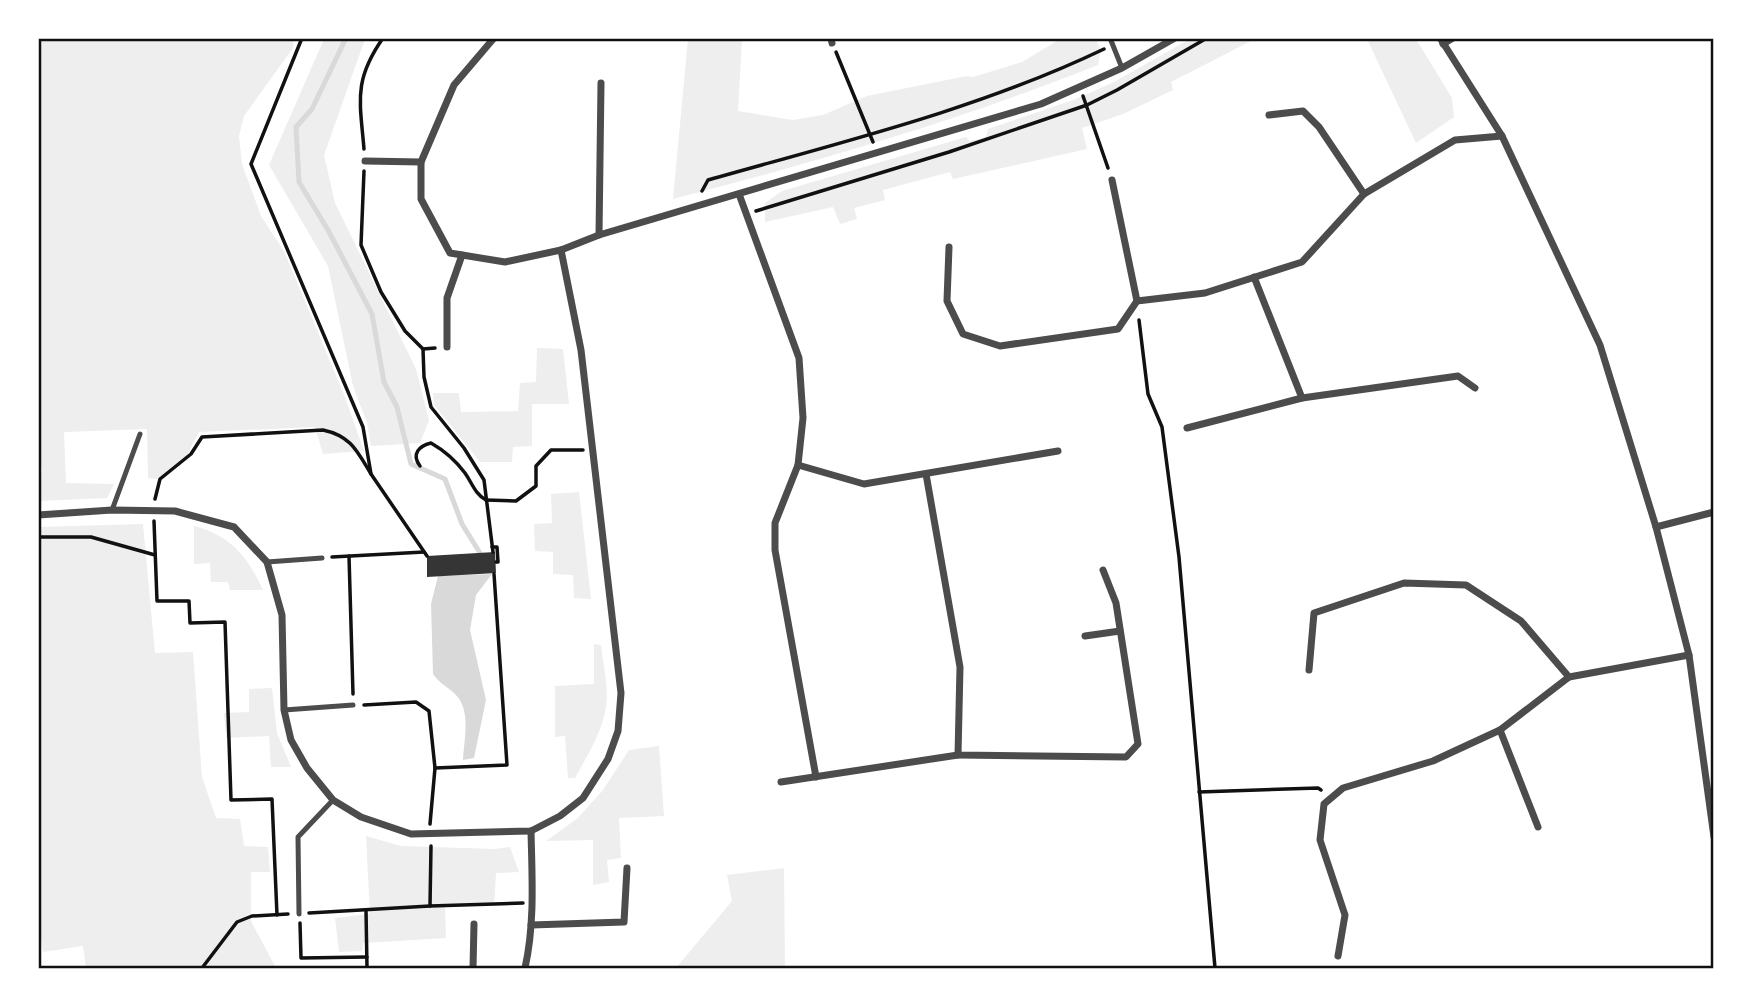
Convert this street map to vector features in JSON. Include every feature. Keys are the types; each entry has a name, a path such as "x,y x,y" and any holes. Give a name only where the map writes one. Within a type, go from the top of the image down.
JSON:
{"street":[{"path":"494,38 454,85 421,162 421,199 450,253 505,262 561,250 599,236 1041,104 1122,68 1175,38"},
{"path":"1453,38 1442,41 1502,136 1600,345 1656,527 1689,654 1713,837"},
{"path":"599,236 601,83"},
{"path":"1269,115 1303,111 1319,127 1364,194"},
{"path":"1137,301 1205,293 1302,262 1364,194 1455,140 1502,136"},
{"path":"365,161 421,162"},
{"path":"949,247 947,301 963,334 1000,346 1118,329 1137,301 1112,180"},
{"path":"739,194 799,358 803,418 798,465 775,523 775,550 816,777"},
{"path":"38,515 112,510 175,511 234,527 267,562 282,615 284,710 291,740 307,768 333,800 361,817 411,834 531,831 560,816 583,798 608,759 618,731 621,692 581,349 561,250"},
{"path":"447,347 447,298 462,255"},
{"path":"1254,277 1302,398"},
{"path":"1187,428 1302,398 1458,376 1475,388"},
{"path":"798,465 864,484 1058,451"},
{"path":"926,474 960,667 958,755"},
{"path":"1656,527 1713,512"},
{"path":"781,782 958,755 1126,757 1138,744 1116,603 1103,570"},
{"path":"1309,670 1314,613 1404,583 1466,584 1521,621 1569,677"},
{"path":"1085,636 1120,631"},
{"path":"1338,956 1345,915 1320,840 1324,804 1332,797 1343,788 1433,761 1500,730 1569,677 1689,654"},
{"path":"1500,730 1538,827"},
{"path":"525,968 533,902 531,831"},
{"path":"531,925 624,922 627,868"},
{"path":"473,968 474,924"}],"lane":[{"path":"1111,41 1122,68"},
{"path":"112,510 140,434"},
{"path":"267,562 322,558"},
{"path":"284,710 353,705"},
{"path":"299,914 298,836 333,800"}],"path":[{"path":"302,38 251,164 363,427 371,474"},
{"path":"383,38 369,58 359,87 365,161 360,244 381,292 405,331 423,349 424,377 431,407 464,448 484,480 493,550 497,547 496,562"},
{"path":"832,41 878,154"},
{"path":"692,208 708,180 1025,84 1111,41"},
{"path":"1080,87 1112,180"},
{"path":"1137,301 1149,394 1162,427 1177,544 1215,968"},
{"path":"423,349 447,347"},
{"path":"277,915 272,799 231,800 225,622 190,623 190,601 157,601 154,511 160,479 191,454 202,437 323,430 337,433 353,445 425,554 322,558"},
{"path":"420,466 416,460 416,452 431,443 445,450 464,472 478,496 486,500 516,501 536,486 536,466 551,450 592,449"},
{"path":"38,537 91,537 156,555"},
{"path":"349,556 353,705 416,702 429,711 435,768 430,830"},
{"path":"435,768 507,765 494,573"},
{"path":"1199,792 1318,788 1332,797"},
{"path":"430,844 430,906 533,902"},
{"path":"366,910 368,968"},
{"path":"299,914 301,958 367,957"}],"shaded area":[{"path":"39,39 294,39 293,48 244,116 239,136 242,164 261,216 284,251 345,397 364,451 323,454 315,427 199,432 187,455 157,479 148,478 147,429 64,432 66,483 114,484 107,498 39,501 38,473 42,472 38,438"},
{"path":"324,39 365,39 324,155 335,203 416,369 429,420 420,443 371,446 367,423 353,386 328,266 269,165"},
{"path":"688,39 742,39 738,111 793,120 823,115 867,96 973,77 1022,62 1060,39 1096,39 1101,50 1098,65 994,104 834,155 673,199"},
{"path":"1190,39 1255,39 1171,82 1173,90 1123,114 1082,128 1087,149 953,179 950,172 883,190 885,200 854,208 857,219 840,224 833,207 765,222 765,203 782,191 966,137 970,141 986,137 988,129 1076,99 1114,82"},
{"path":"1367,39 1416,39 1452,98 1454,117 1416,143"},
{"path":"537,348 563,349 569,404 532,404 532,446 513,447 512,462 480,462 434,405 433,393 459,393 461,412 518,411 520,383 536,382"},
{"path":"579,492 591,599 574,598 573,575 553,574 553,552 535,551 534,524 552,523 551,494"},
{"path":"143,524 155,653 193,652 202,777 216,818 240,819 244,846 268,847 270,872 251,872 251,921 276,968 86,968 83,946 43,952 38,914 38,527"},
{"path":"194,526 218,535 236,549 251,567 263,590 230,590 228,582 211,582 210,563 194,564"},
{"path":"492,574 476,595 470,630 486,700 474,758 463,760 466,725 463,707 454,693 433,674 431,604 438,576"},
{"path":"594,644 601,645 607,691 606,706 594,743 575,778 568,778 565,736 555,737 555,686 594,684"},
{"path":"272,688 277,733 291,767 271,767 269,736 226,738 224,713 249,712 249,689"},
{"path":"659,746 664,816 619,818 621,858 607,860 609,882 593,885 593,840 546,841 578,818 603,790 629,750"},
{"path":"366,836 401,846 495,849 510,847 519,872 496,873 494,906 445,905 446,938 363,943 362,951 339,952 335,918 370,914"},
{"path":"784,868 785,968 676,968 732,901 727,875"}],"building":[{"path":"495,552 496,573 427,577 427,556"}],"waterway":[{"path":"346,38 312,109 296,127 299,182 328,230 372,314 384,382 397,407 411,464 445,479 462,524 481,557"}]}
